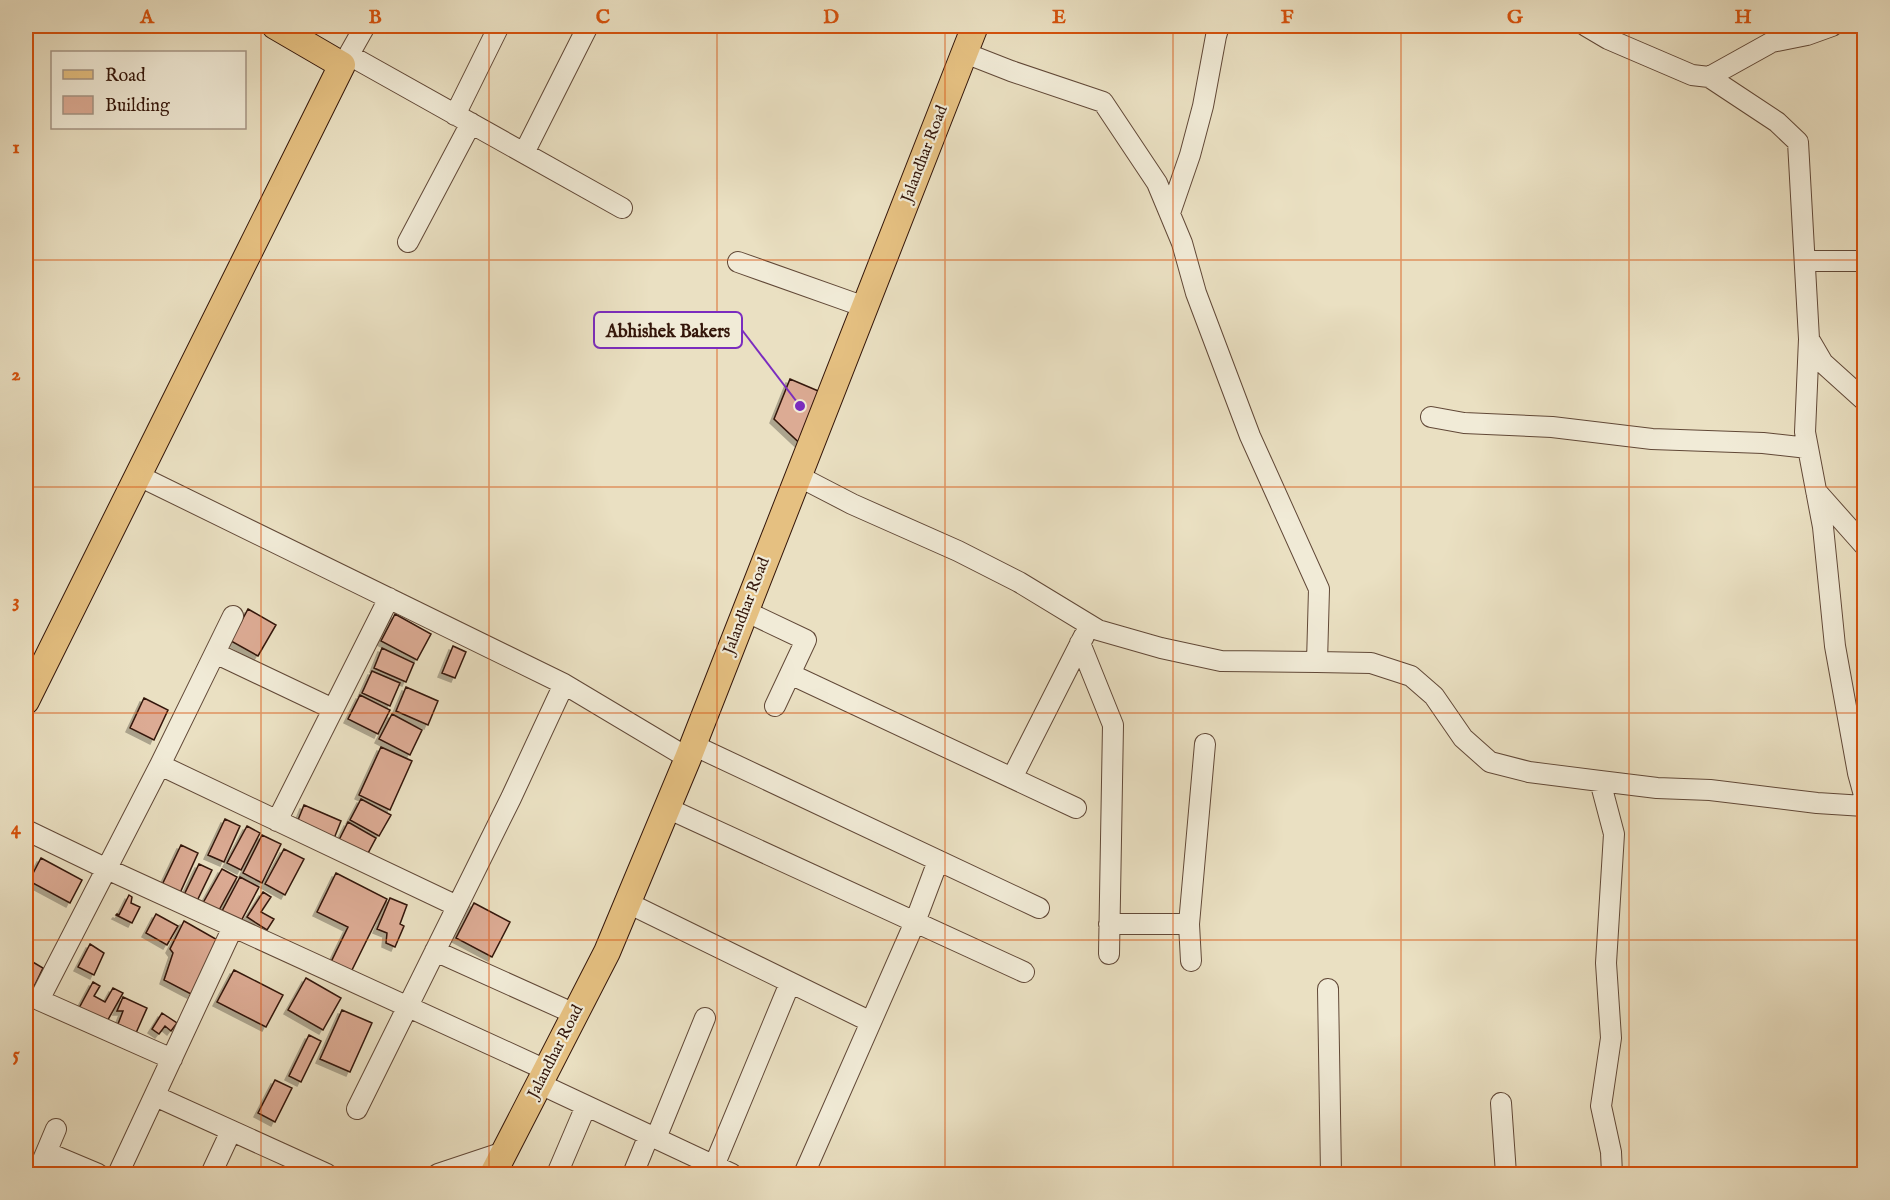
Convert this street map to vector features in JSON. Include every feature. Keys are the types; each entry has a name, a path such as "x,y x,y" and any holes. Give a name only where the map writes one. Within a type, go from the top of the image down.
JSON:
{"main road":[{"path":"26,701 346,60 275,26"},
{"name":"Jalandhar Road","path":"498,1163 607,952 628,903 690,752 975,26"}],"street":[{"path":"365,26 346,60 463,119 622,208"},
{"path":"408,242 463,119 499,26"},
{"path":"524,153 588,26"},
{"path":"1170,213 1190,155 1203,106 1219,26"},
{"path":"1586,26 1608,39 1692,75 1708,77 1778,122 1798,142 1809,339 1805,432 1823,527 1835,646 1864,795"},
{"path":"1708,77 1772,42 1807,35 1832,26"},
{"path":"965,53 1103,102 1157,183 1182,243 1200,304 1250,436 1318,590 1317,662"},
{"path":"1805,261 1864,261"},
{"path":"738,262 865,307"},
{"path":"1809,339 1823,363 1864,400"},
{"path":"1431,417 1464,423 1552,427 1652,439 1762,442 1808,448"},
{"path":"139,476 564,684 690,752 1040,908"},
{"path":"798,476 852,504 958,551 1019,582 1098,630 1150,645 1221,661 1371,663 1412,676 1434,696 1462,738 1490,762 1529,772 1657,788 1710,790 1817,803 1864,806"},
{"path":"1816,491 1864,545"},
{"path":"278,821 388,598"},
{"path":"745,611 806,640 775,706"},
{"path":"172,1059 39,1000 160,765 233,616"},
{"path":"1012,778 1090,625"},
{"path":"1080,643 1113,725 1109,954"},
{"path":"215,653 333,709"},
{"path":"790,674 1076,808"},
{"path":"357,1109 564,684"},
{"path":"1191,961 1189,924 1205,744"},
{"path":"160,765 457,906"},
{"path":"1600,781 1614,834 1606,963 1611,1038 1601,1107 1611,1152 1612,1174"},
{"path":"667,808 1024,972"},
{"path":"26,830 407,1007 543,1077 586,1106 732,1174"},
{"path":"804,1174 915,922 938,861"},
{"path":"628,903 872,1022"},
{"path":"1109,924 1189,924"},
{"path":"118,1174 233,927"},
{"path":"435,951 575,1014"},
{"path":"714,1166 790,983"},
{"path":"1328,989 1331,1174"},
{"path":"633,1174 653,1137 705,1018"},
{"path":"154,1096 327,1174"},
{"path":"1502,1102 1506,1174"},
{"path":"558,1174 586,1106"},
{"path":"37,1174 57,1129"},
{"path":"211,1174 231,1131"},
{"path":"48,1153 98,1174"},
{"path":"438,1174 498,1163"}],"building":[{"path":"790,379 823,393 808,451 774,419"},
{"path":"248,609 276,625 258,656 231,641"},
{"path":"395,614 431,634 417,660 381,641"},
{"path":"453,646 466,652 455,678 442,673"},
{"path":"382,648 414,663 406,682 374,668"},
{"path":"372,671 400,683 390,706 362,693"},
{"path":"406,687 438,701 428,725 396,711"},
{"path":"360,695 390,710 378,734 348,719"},
{"path":"144,698 168,710 154,740 130,728"},
{"path":"392,714 422,730 410,755 379,739"},
{"path":"381,747 412,761 390,810 359,795"},
{"path":"361,799 391,815 379,836 350,820"},
{"path":"304,805 341,821 333,841 296,825"},
{"path":"225,819 240,826 224,862 208,855"},
{"path":"348,822 376,838 366,857 338,842"},
{"path":"247,826 260,833 241,870 227,863"},
{"path":"262,835 281,844 262,883 243,873"},
{"path":"181,845 198,853 180,893 162,885"},
{"path":"284,849 304,859 285,895 265,884"},
{"path":"41,858 82,880 70,903 29,881"},
{"path":"199,864 212,870 196,903 183,897"},
{"path":"222,869 237,877 218,912 203,903"},
{"path":"336,873 387,899 351,972 331,962 348,927 317,912"},
{"path":"240,877 259,887 240,923 221,913"},
{"path":"263,892 271,897 261,912 274,919 267,930 247,917"},
{"path":"129,895 132,897 131,903 140,907 132,923 116,915 119,915"},
{"path":"390,898 407,905 400,924 404,926 395,947 386,943 387,933 377,929"},
{"path":"474,903 510,922 492,957 456,938"},
{"path":"156,914 178,926 167,945 146,933"},
{"path":"184,921 221,942 205,966 191,994 164,980 173,953 170,949"},
{"path":"90,944 104,953 94,975 78,967"},
{"path":"26,958 43,968 30,995 26,993"},
{"path":"234,970 283,995 266,1027 217,1002"},
{"path":"306,978 341,998 323,1030 288,1010"},
{"path":"93,982 100,986 94,996 105,1002 113,988 123,993 105,1025 78,1010"},
{"path":"123,997 147,1008 136,1033 118,1024 123,1011 117,1011"},
{"path":"342,1010 372,1023 350,1072 320,1059"},
{"path":"162,1013 177,1023 171,1031 165,1026 159,1034 152,1029"},
{"path":"309,1035 321,1041 301,1082 289,1076"},
{"path":"275,1080 292,1088 275,1122 258,1113"}],"place":[{"name":"Abhishek Bakers","path":"800,406"}]}
